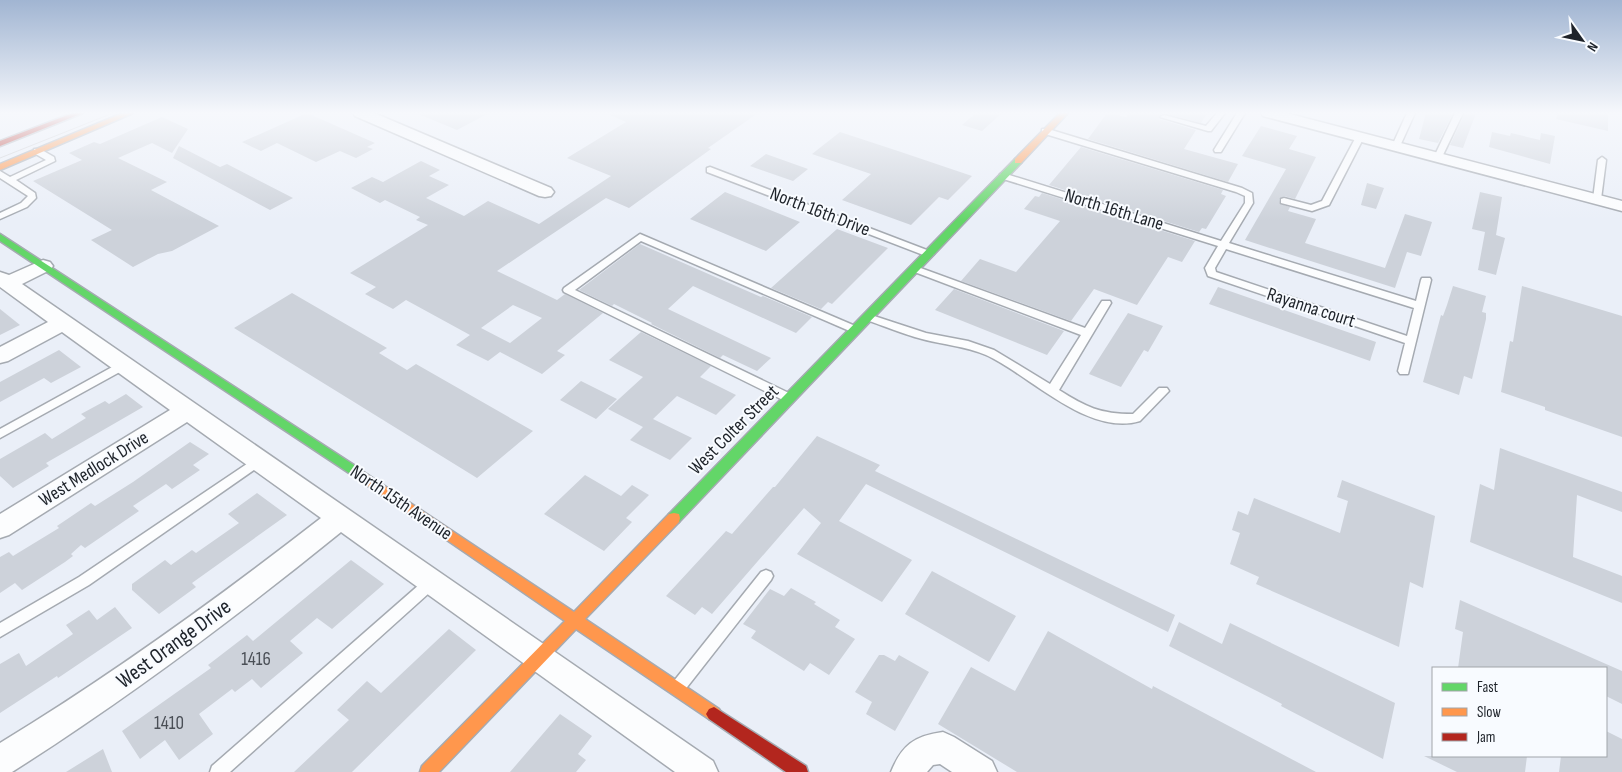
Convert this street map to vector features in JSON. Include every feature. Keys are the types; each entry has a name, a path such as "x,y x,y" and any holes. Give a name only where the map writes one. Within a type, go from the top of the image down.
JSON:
{"street":[{"path":"0,167 42,149"},
{"path":"447,149 545,192"},
{"name":"West Colter Street","path":"428,772 915,269 1028,149"},
{"path":"1408,149 1622,206"},
{"name":"North 15th Avenue","path":"0,237 129,324 234,390 573,621 800,772"},
{"path":"3,283 43,266"},
{"path":"3,283 540,656 687,768"},
{"path":"0,356 63,323"},
{"name":"West Medlock Drive","path":"0,527 188,410"},
{"name":"West Orange Drive","path":"0,761 94,702 174,644 341,517"},
{"path":"908,772 925,750 943,748 981,772"}],"lane":[{"path":"1104,149 1239,190 1249,195 1249,203 1224,245"},
{"path":"1284,201 1312,208 1326,203 1354,149"},
{"path":"1438,157 1443,149"},
{"path":"10,180 51,161 51,159 37,151"},
{"path":"1597,199 1602,160"},
{"name":"North 16th Drive","path":"710,170 929,254"},
{"path":"0,174 32,195 32,198 24,205 0,216"},
{"name":"North 16th Lane","path":"1003,176 1420,306"},
{"path":"789,398 568,290 640,237 856,330"},
{"name":"Rayanna court","path":"1224,245 1210,268 1210,274 1411,341"},
{"path":"915,269 1087,334"},
{"path":"1404,371 1426,280"},
{"path":"1052,391 1106,303"},
{"path":"868,317 924,336 968,345 990,353 1080,410 1111,418 1136,418 1163,391"},
{"path":"0,434 123,365"},
{"path":"0,631 84,582 260,460"},
{"path":"676,689 766,576"},
{"path":"218,772 433,581"}],"building":[{"path":"78,149 138,149 118,158 167,182 151,190 219,226 172,251 158,254 133,267 91,240 112,230 33,181 82,160 69,153"},
{"path":"164,149 175,149 172,153"},
{"path":"177,149 185,149 220,167 227,164 293,198 270,210 173,158"},
{"path":"289,149 373,149 356,158 340,151 316,162"},
{"path":"582,149 711,149 629,208 606,198 497,271 557,300 565,294 603,313 557,351 565,355 542,374 500,352 488,361 456,345 470,335 406,300 393,309 365,294 376,287 350,273 428,225 416,220 420,217 385,200 380,203 351,188 372,177 383,182 421,161 440,170 429,176 449,185 426,198 464,216 488,201 539,224 611,176 567,158","holes":["513,305 542,318 510,343 481,328"]},
{"path":"818,149 891,149 972,176 948,200 939,197 911,225 842,200 871,174 812,154"},
{"path":"1079,149 1088,149 1223,190 1221,194 1226,196 1206,229 1202,228 1199,232 1049,185"},
{"path":"1121,149 1184,149 1238,164 1228,182"},
{"path":"1246,149 1289,149 1316,157 1295,199 1284,196 1279,199 1280,204 1290,207 1288,211 1316,219 1305,243 1385,268 1405,214 1432,222 1421,256 1407,252 1395,288 1245,240 1286,169 1242,156"},
{"path":"1496,149 1553,149 1550,164"},
{"path":"766,154 808,169 793,181 750,166"},
{"path":"1367,183 1384,188 1376,209 1361,205"},
{"path":"725,192 800,222 766,251 690,219"},
{"path":"1480,192 1502,197 1496,235 1505,238 1496,275 1478,270 1485,232 1472,229"},
{"path":"1042,193 1195,241 1182,262 1168,257 1137,305 1094,289 1071,321 961,281 980,259 1016,272 1060,221 1024,209 1035,196 1039,197"},
{"path":"837,229 888,248 832,304 828,302 821,309 771,288"},
{"path":"640,244 761,297 763,296 812,317 796,333 693,286 668,309 771,358 757,371 723,355 720,358 614,304 612,306 579,290"},
{"path":"1453,286 1486,296 1482,312 1486,313 1486,319 1472,379 1464,376 1459,395 1423,382 1441,315 1443,316"},
{"path":"1522,286 1622,316 1622,437 1545,410 1545,407 1501,392 1510,341 1513,342"},
{"path":"1218,287 1376,342 1370,361 1209,304"},
{"path":"954,289 1064,331 1047,355 935,310"},
{"path":"292,293 387,348 379,353 407,370 416,364 533,431 477,478 234,328"},
{"path":"0,309 20,325 0,335"},
{"path":"1128,313 1163,326 1148,352 1144,350 1121,387 1089,374"},
{"path":"641,332 711,366 700,377 736,395 716,415 677,396 653,419 692,438 670,460 630,440 643,427 608,409 643,377 609,360"},
{"path":"59,350 81,367 51,383 44,378 0,402 0,382"},
{"path":"581,381 617,399 596,419 560,400"},
{"path":"126,394 143,407 46,463 49,466 13,488 0,476 0,459 45,433 52,439 86,418 81,414 105,401 109,404"},
{"path":"817,436 880,465 875,471 1175,615 1168,632 866,484 839,521 912,560 882,602 797,554 821,523 804,508 712,614 702,607 695,615 666,596 726,531 732,534 775,487"},
{"path":"190,442 209,454 193,465 200,470 172,489 166,484 133,506 139,511 85,548 81,545 71,554 73,556 22,590 15,583 0,593 0,557 9,552 13,556 59,528 57,526 91,503 95,506 133,482"},
{"path":"1500,448 1622,492 1622,512 1577,495 1573,557 1622,576 1622,603 1470,542 1480,484 1494,490"},
{"path":"585,475 621,496 632,485 649,495 626,518 632,522 604,551 544,514"},
{"path":"1342,480 1435,516 1423,588 1410,582 1399,647 1256,584 1259,577 1230,564 1240,533 1232,530 1238,511 1248,515 1254,498 1340,533 1348,501 1337,497"},
{"path":"257,493 287,515 192,583 196,587 159,614 132,590 132,584 165,560 171,565 192,550 196,553 239,523 228,514"},
{"path":"351,560 384,584 332,629 317,618 290,641 303,653 261,688 252,679 235,692 232,689 199,714 213,734 179,760 165,740 140,759 122,731 211,668 208,665 247,635 253,641"},
{"path":"932,571 1016,616 989,662 905,614"},
{"path":"791,588 816,602 814,604 840,620 835,627 855,639 829,675 810,663 804,671 751,638 756,631 743,624 770,589 784,596"},
{"path":"1460,600 1622,671 1622,704 1607,696 1607,667 1458,667 1463,632 1455,629"},
{"path":"115,607 132,628 58,678 57,676 0,713 0,664 19,653 26,666 73,634 66,625 89,610 97,620"},
{"path":"1179,622 1222,644 1230,623 1395,703 1383,759 1169,646"},
{"path":"449,629 476,650 352,772 294,772 349,720 337,710 367,681 381,693"},
{"path":"1048,631 1152,689 1153,686 1316,772 1017,772 938,724 971,667 1015,691"},
{"path":"879,655 884,655 895,661 899,655 929,672 895,731 866,714 872,702 855,692"},
{"path":"560,714 592,736 578,754 586,760 576,772 510,772"},
{"path":"1607,732 1622,739 1622,772 1559,772 1561,757 1607,757"},
{"path":"103,749 112,772 66,772"},
{"path":"1424,756 1527,757 1525,772 1457,772"}],"tram line":[{"path":"0,158 23,149"}],"traffic: fast":[{"path":"674,518 1018,161"},
{"path":"0,237 356,472"}],"traffic: slow":[{"path":"0,167 43,149"},
{"path":"1018,161 1029,149"},
{"path":"356,472 714,714"},
{"path":"428,772 674,518"}],"traffic: jam":[{"path":"714,714 800,772"}]}
